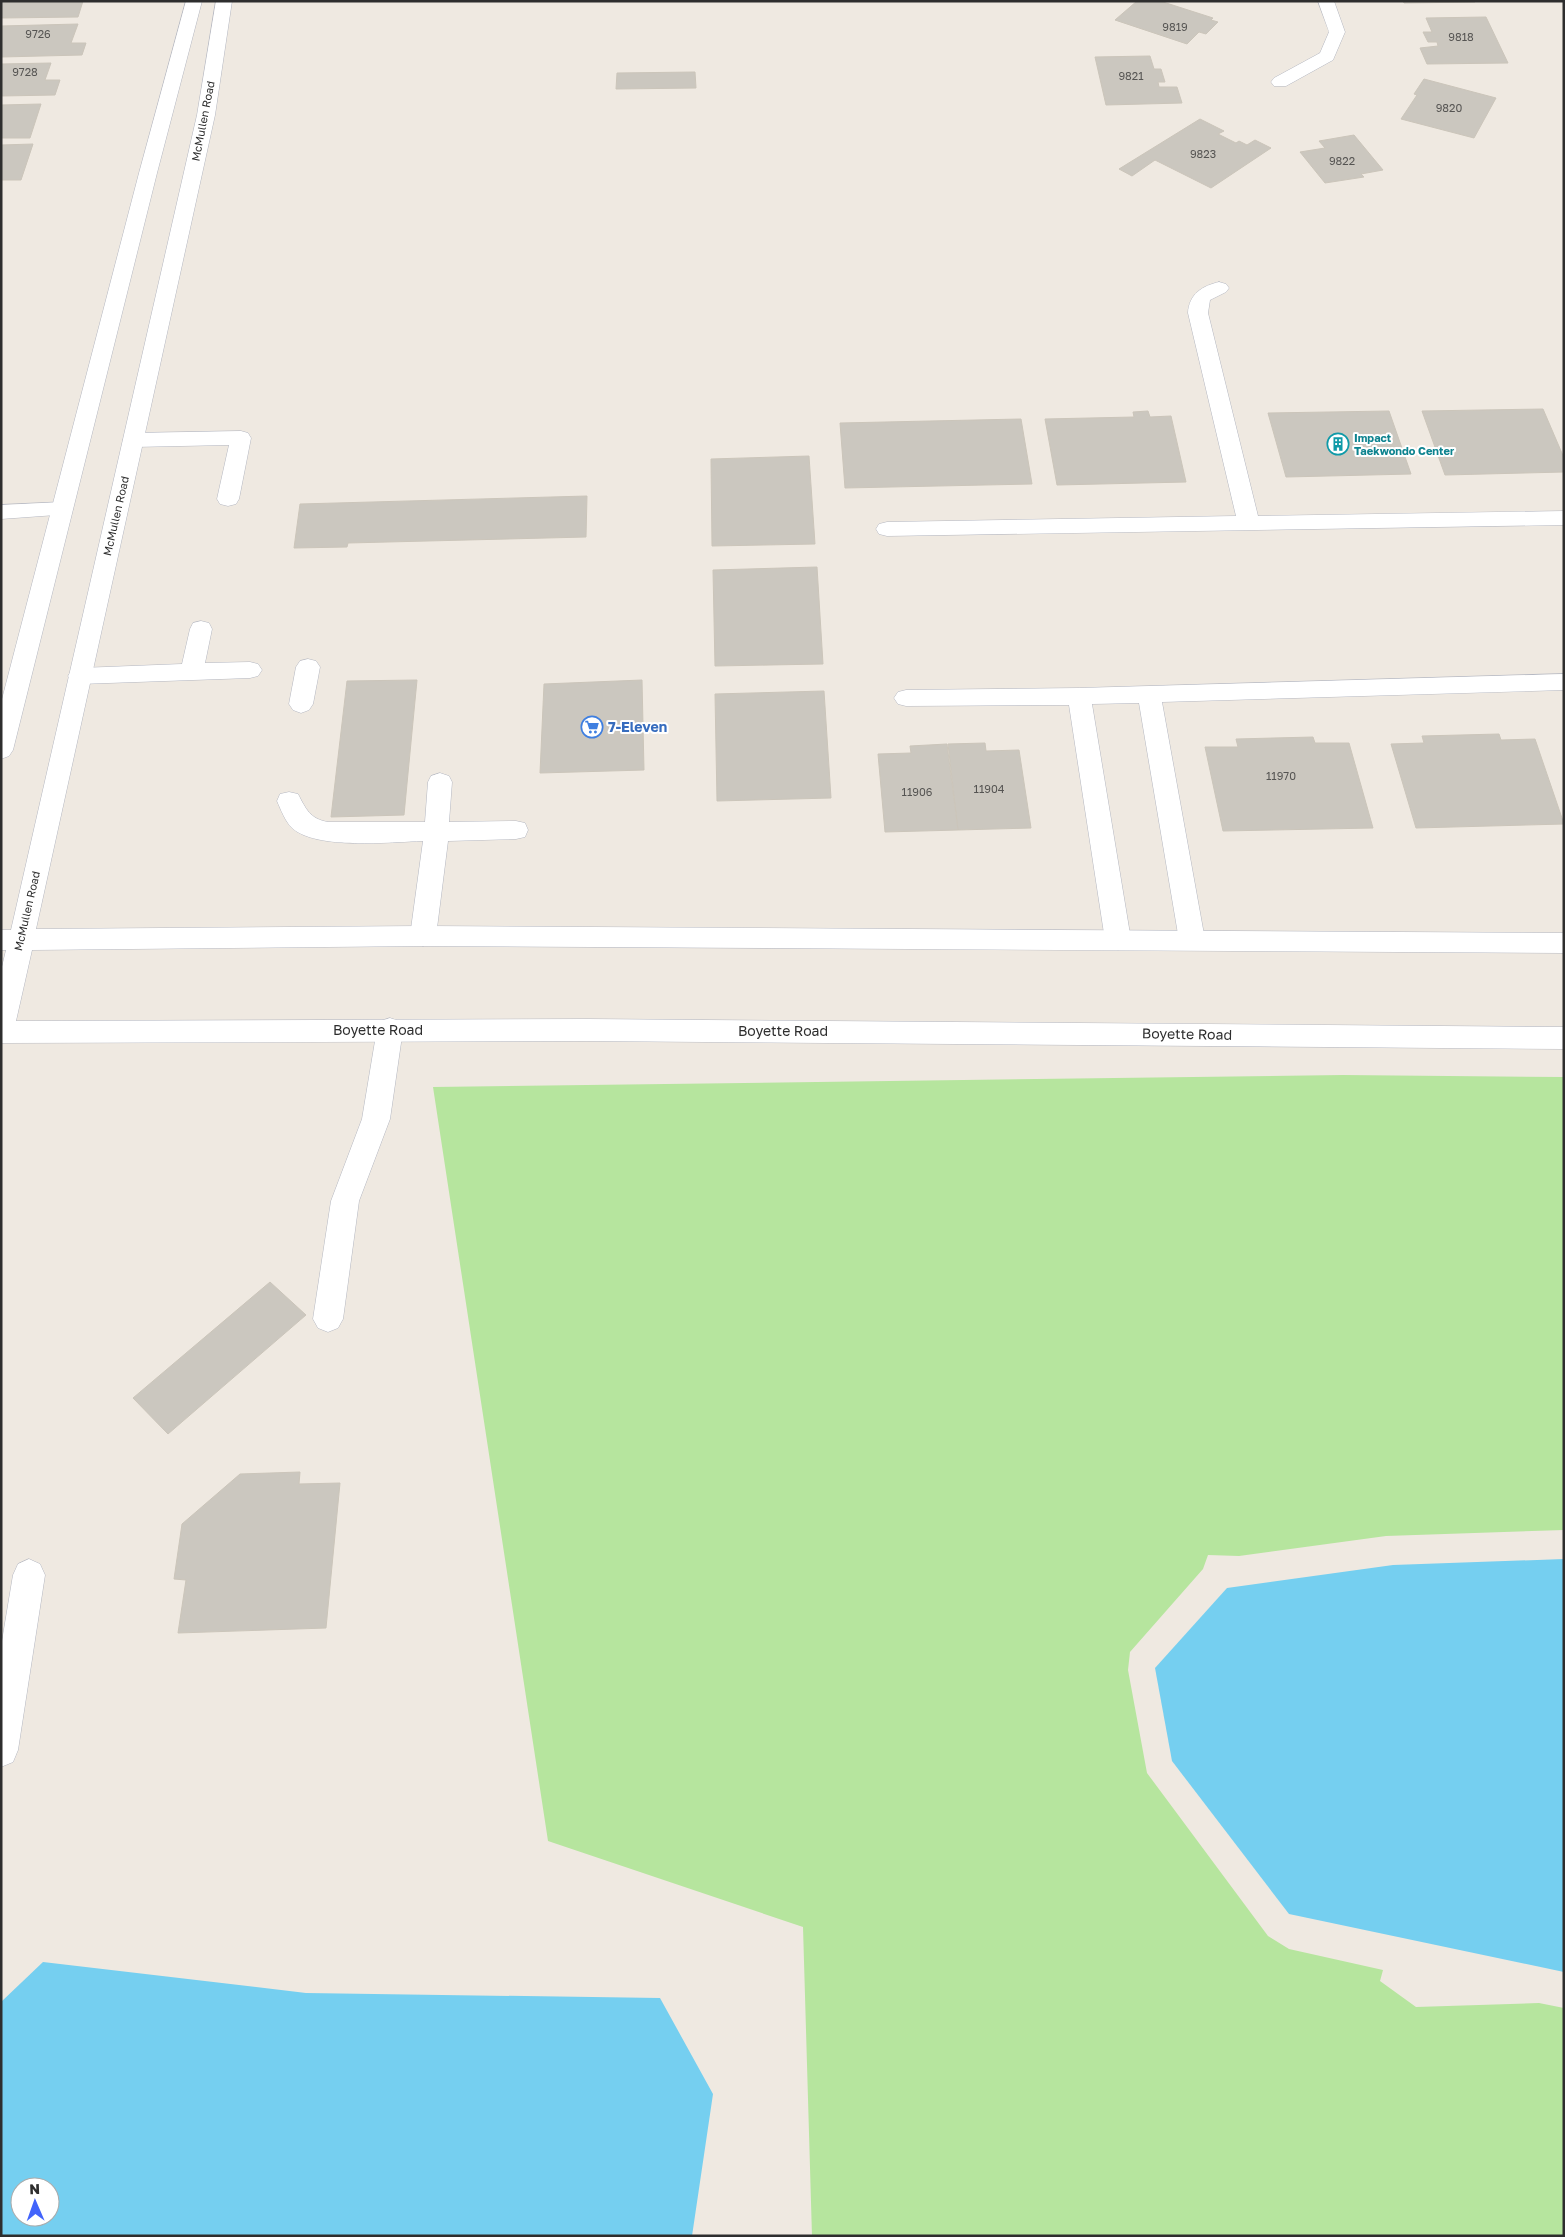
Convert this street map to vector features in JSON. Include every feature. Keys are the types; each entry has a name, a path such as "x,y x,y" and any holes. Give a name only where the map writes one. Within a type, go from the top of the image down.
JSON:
{"street":[{"path":"1,750 194,1"},
{"path":"1280,82 1327,56 1337,32 1326,1"},
{"path":"188,21 223,9"},
{"name":"McMullen Road","path":"1,1031 11,940 80,676 206,115 223,9"},
{"path":"1219,288 1208,292 1202,297 1198,304 1198,312 1248,523"},
{"path":"133,440 241,438 228,499"},
{"path":"1,512 62,509"},
{"path":"887,530 1564,518"},
{"path":"192,672 201,629"},
{"path":"301,704 308,667"},
{"path":"80,676 250,670"},
{"path":"906,698 1079,696 1564,682"},
{"path":"1149,693 1192,940"},
{"path":"1079,696 1118,940"},
{"path":"423,936 437,831 440,782"},
{"path":"289,801 293,812 303,824 317,831 337,833 516,830"},
{"path":"11,940 423,936 1564,943"},
{"path":"328,1319 345,1201 376,1119 390,1029"},
{"name":"Boyette Road","path":"1,1031 390,1029 931,1031 1564,1038"},
{"path":"1,1750 29,1575"}],"green space":[{"path":"1343,1075 1564,1077 1564,1530 1386,1536 1239,1556 1208,1555 1203,1569 1130,1652 1128,1670 1147,1773 1268,1936 1289,1949 1383,1970 1380,1981 1416,2007 1539,2003 1564,2008 1564,2236 812,2236 803,1927 548,1841 433,1087"}],"water":[{"path":"1564,1559 1564,1972 1289,1914 1172,1761 1155,1668 1227,1588 1393,1565"},
{"path":"43,1962 306,1993 660,1998 713,2094 692,2236 1,2236 1,2002"}],"building":[{"path":"1,1 83,1 78,17 1,18"},
{"path":"1137,1 1160,1 1213,18 1211,20 1218,22 1206,34 1199,32 1187,44 1115,20"},
{"path":"1403,1 1475,1 1475,2 1404,3"},
{"path":"1486,17 1508,63 1427,64 1420,48 1438,46 1437,42 1428,42 1423,32 1432,32 1426,18"},
{"path":"78,24 71,43 86,43 82,55 1,57 1,26"},
{"path":"1150,56 1154,69 1161,69 1165,82 1158,82 1159,87 1177,87 1182,103 1106,105 1095,57"},
{"path":"51,63 45,80 60,80 55,95 1,96 1,64"},
{"path":"695,72 696,88 616,89 617,73"},
{"path":"1424,79 1496,98 1474,138 1401,119 1417,95 1414,94"},
{"path":"41,104 30,138 1,138 1,105"},
{"path":"1200,119 1224,131 1218,134 1236,143 1239,141 1247,145 1255,140 1271,148 1211,188 1155,160 1132,176 1119,169"},
{"path":"1354,135 1383,170 1361,174 1364,177 1325,183 1300,152 1325,148 1319,141"},
{"path":"33,144 21,180 1,180 1,145"},
{"path":"1543,409 1564,458 1564,472 1445,475 1422,411"},
{"path":"1148,411 1150,417 1171,416 1186,482 1057,485 1045,419 1134,417 1133,412"},
{"name":"Impact Taekwondo Center","path":"1389,411 1411,474 1286,477 1268,413"},
{"path":"1021,419 1032,484 845,488 840,423"},
{"path":"809,456 815,544 712,546 711,459"},
{"path":"587,496 586,537 348,543 347,547 294,548 300,504"},
{"path":"817,567 823,664 715,666 713,570"},
{"path":"417,680 404,815 331,817 347,681"},
{"name":"7-Eleven","path":"642,680 644,770 540,773 544,684"},
{"path":"824,691 831,798 717,801 715,694"},
{"path":"1499,734 1501,740 1535,739 1564,824 1416,828 1391,744 1424,743 1422,736"},
{"path":"1313,737 1315,743 1349,743 1373,828 1223,831 1205,747 1238,747 1236,739"},
{"path":"985,743 986,751 1019,750 1031,828 958,830 948,744"},
{"path":"947,744 958,830 885,832 878,754 911,753 910,746"},
{"path":"270,1282 306,1315 168,1434 133,1398"},
{"path":"300,1472 299,1484 340,1483 326,1628 178,1633 186,1580 174,1579 182,1524 240,1474"}],"place":[{"name":"Impact Taekwondo Center","path":"1338,444"},
{"name":"7-Eleven","path":"592,727"}]}
